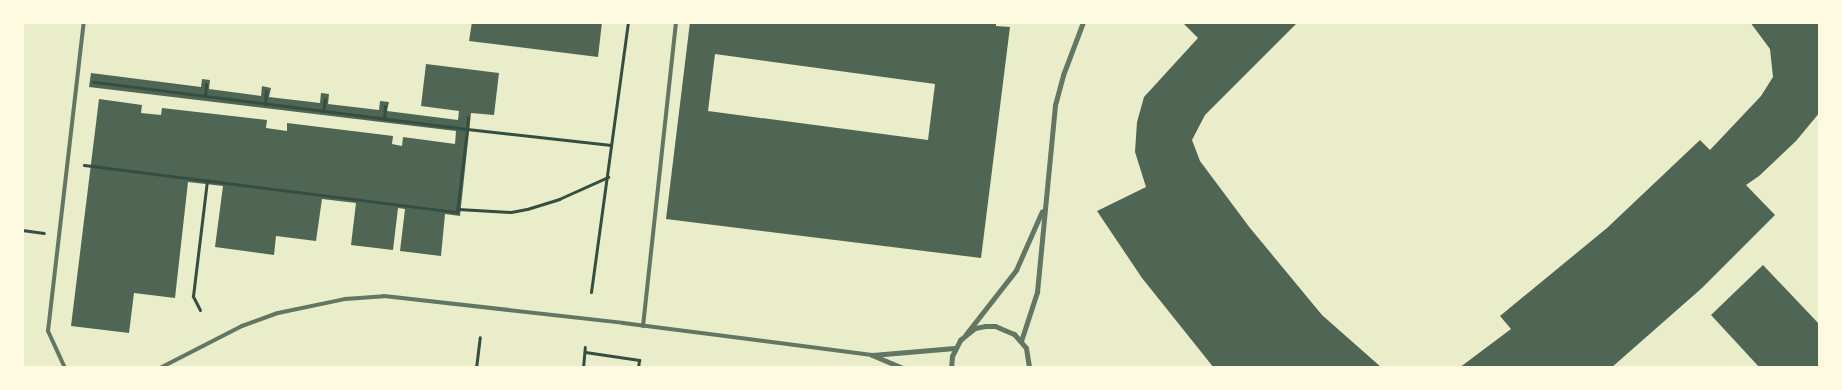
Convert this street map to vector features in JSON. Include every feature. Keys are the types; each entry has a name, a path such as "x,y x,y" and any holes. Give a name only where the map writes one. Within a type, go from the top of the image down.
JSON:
{"street":[{"path":"1021,341 1037,292 1055,105 1083,22"},
{"path":"951,368 954,348 1016,270 1044,206"},
{"path":"966,334 985,326 995,326 1014,334 1021,341 1028,355 1029,368"},
{"path":"872,355 954,348"},
{"path":"872,355 903,368"}],"lane":[{"path":"65,368 48,330 84,22"},
{"path":"643,326 676,22"},
{"path":"160,368 242,326 278,313 345,299 384,296 872,355"}],"path":[{"path":"591,292 628,22"},
{"path":"78,81 611,145"},
{"path":"205,96 206,84"},
{"path":"265,104 266,91"},
{"path":"323,111 325,99"},
{"path":"384,119 385,106"},
{"path":"458,209 468,117"},
{"path":"69,163 457,212 458,209 511,212 527,209 559,199 608,177"},
{"path":"200,310 193,296 207,180"},
{"path":"476,368 480,337"},
{"path":"583,368 585,347"},
{"path":"585,352 639,360 638,368"}],"building":[{"path":"472,22 602,22 598,57 469,41"},
{"path":"690,22 996,22 996,26 1010,27 981,258 666,219","holes":["715,54 935,84 928,140 708,111"]},
{"path":"1182,22 1298,22 1205,115 1192,140 1200,161 1250,228 1322,315 1382,368 1214,368 1142,278 1097,211 1146,187 1135,152 1137,122 1144,97 1198,38"},
{"path":"1750,22 1820,22 1820,112 1796,141 1759,176 1746,185 1775,215 1702,288 1611,368 1459,368 1511,329 1500,316 1607,228 1700,140 1710,150 1761,96 1773,77 1770,49"},
{"path":"426,64 499,73 494,115 471,113 460,216 445,214 441,256 400,251 405,209 398,208 393,250 351,245 356,203 322,199 316,241 276,236 274,255 215,247 223,186 188,182 175,298 134,293 129,333 71,326 99,99 142,105 141,113 161,115 162,108 267,120 266,128 287,131 287,123 393,136 392,144 402,146 403,137 455,144 456,131 89,87 91,73 201,87 202,79 210,80 209,89 261,96 262,86 271,88 269,97 320,103 321,93 329,94 328,104 379,110 380,101 389,102 387,111 458,120 459,111 421,106"},
{"path":"1763,265 1820,325 1820,365 1816,368 1760,368 1711,315"}]}
